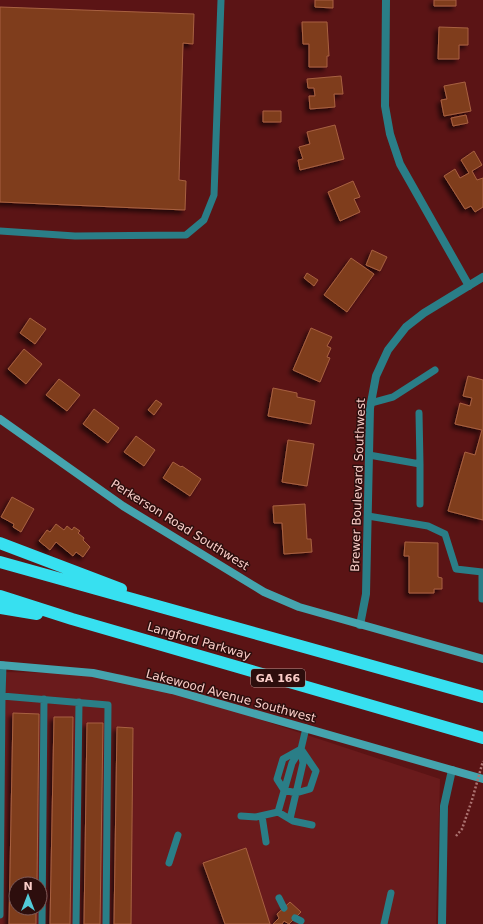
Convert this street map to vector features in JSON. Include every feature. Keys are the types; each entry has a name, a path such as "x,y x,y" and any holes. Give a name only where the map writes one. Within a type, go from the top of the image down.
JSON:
{"highway":[{"path":"0,543 184,612"},
{"name":"Langford Parkway","path":"0,562 184,612 483,697"},
{"name":"Langford Parkway","path":"0,596 72,619 483,738"},
{"path":"0,608 72,619"}],"street":[{"path":"386,0 385,106 390,134 400,164 469,286"},
{"name":"Brewer Boulevard Southwest","path":"360,625 366,594 371,403 376,376 388,350 406,327 424,313 483,277"},
{"name":"Perkerson Road Southwest","path":"0,419 123,506 264,592 300,607 360,625"},
{"path":"360,625 483,659"},
{"name":"Lakewood Avenue Southwest","path":"1,665 93,673 172,690 452,770"},
{"path":"442,924 444,806 452,770 483,779"}],"lane":[{"path":"0,231 75,236 186,235 204,220 214,195 221,0"},
{"path":"371,403 393,397 435,370"},
{"path":"419,413 420,504"},
{"path":"369,456 420,464"},
{"path":"368,516 428,526 445,534 456,570 482,572 482,599"},
{"path":"0,915 1,665"},
{"path":"1,696 108,705 106,924"},
{"path":"42,924 44,699"},
{"path":"76,924 79,702"},
{"path":"278,812 292,763 301,749 306,728"},
{"path":"301,749 316,772 310,789 296,793 284,790 277,779 283,759 301,749"},
{"path":"290,819 303,763 301,749"},
{"path":"241,816 262,816 278,812 290,819 312,825"},
{"path":"262,816 266,842"},
{"path":"169,863 178,835"},
{"path":"384,924 391,893"},
{"path":"278,898 284,908"}],"path":[{"path":"462,829 483,762"}],"shaded area":[{"path":"0,672 122,674 440,779 436,924 0,924"}],"building":[{"path":"315,0 333,0 333,8 315,7"},
{"path":"434,0 456,0 456,6 434,6"},
{"path":"0,7 194,14 193,44 183,43 179,180 186,181 185,210 0,202"},
{"path":"302,22 327,22 329,56 327,56 327,67 309,67 309,44 303,44"},
{"path":"439,27 468,28 468,45 459,45 459,59 438,59"},
{"path":"341,76 343,94 334,94 335,107 310,109 309,96 315,96 314,88 308,88 307,79"},
{"path":"465,82 471,111 444,116 441,100 447,99 444,86"},
{"path":"263,111 281,111 281,122 263,122"},
{"path":"466,115 468,123 453,126 451,118"},
{"path":"335,125 344,159 300,170 298,160 303,159 299,147 310,144 307,132"},
{"path":"474,151 482,165 472,171 477,180 483,178 483,207 475,212 471,206 465,209 444,176 455,169 460,178 469,173 461,160"},
{"path":"353,181 360,197 354,199 360,212 340,221 328,192"},
{"path":"372,250 387,257 380,271 366,265"},
{"path":"351,258 374,274 347,312 324,295"},
{"path":"307,273 318,280 314,286 304,278"},
{"path":"30,318 46,329 35,344 20,333"},
{"path":"311,328 332,337 327,346 331,348 327,357 330,358 320,382 293,370"},
{"path":"24,349 42,364 26,384 8,369"},
{"path":"468,376 483,380 483,520 448,511 465,452 475,455 482,430 455,424 460,403 470,406 472,398 463,396"},
{"path":"59,379 80,395 67,411 46,395"},
{"path":"273,388 297,393 297,397 315,401 311,424 268,416"},
{"path":"156,400 162,404 154,415 148,410"},
{"path":"94,409 119,428 108,443 83,424"},
{"path":"136,436 155,450 144,466 124,452"},
{"path":"288,440 314,444 307,486 282,482"},
{"path":"173,462 181,467 182,466 201,479 190,496 163,478"},
{"path":"12,497 34,509 21,532 13,527 14,524 1,517"},
{"path":"305,504 307,539 311,539 312,552 284,554 282,523 274,523 273,506"},
{"path":"56,524 64,530 67,526 72,530 74,527 80,531 78,533 84,538 83,540 90,547 83,557 76,552 73,556 56,542 50,550 39,541 47,530 50,532"},
{"path":"405,542 438,543 438,577 442,578 442,589 434,589 434,593 409,593 409,556 404,556"},
{"path":"13,713 39,714 37,876 10,876"},
{"path":"54,717 73,717 70,924 50,924"},
{"path":"87,723 103,723 100,924 84,924"},
{"path":"117,727 133,728 131,924 114,924"},
{"path":"246,848 270,924 225,924 203,863"},
{"path":"290,902 301,912 289,924 284,921 282,924 273,924 279,918 277,914"},
{"path":"9,916 36,916 36,924 9,924"}]}
